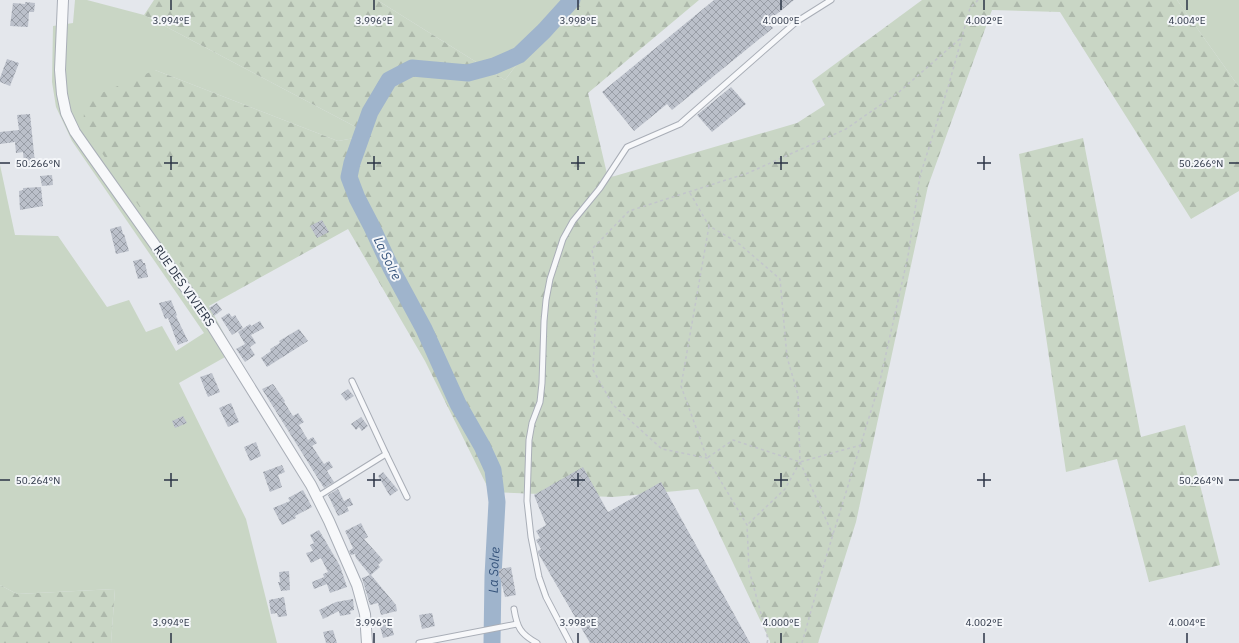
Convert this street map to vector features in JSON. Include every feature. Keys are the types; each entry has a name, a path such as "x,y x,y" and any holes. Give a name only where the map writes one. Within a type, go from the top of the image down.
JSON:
{"street":[{"name":"RUE DES VIVIERS","path":"63,0 60,64 62,94 66,113 75,132 209,322 317,497 329,521 361,597 365,614 367,643"}],"lane":[{"path":"570,643 546,597 539,577 531,537 528,501 529,440 532,423 540,402 546,300 550,278 563,239 573,221 600,188 627,147 680,124 796,22 831,0"},
{"path":"352,381 407,497"},
{"path":"317,497 386,454"},
{"path":"514,609 517,624 525,636 537,643"},
{"path":"419,643 517,624"}],"path":[{"path":"802,643 879,385 908,256 920,176 950,84 970,8 978,0"},
{"path":"861,445 800,462 733,440 706,458 662,449 613,405 593,370 596,290 592,249 629,211 748,173 846,129 899,92 962,37"},
{"path":"690,192 709,226 737,242 780,278 787,357 798,395 800,462 833,535"},
{"path":"709,226 681,386 706,458 747,525 749,570 768,639 767,643"},
{"path":"747,525 785,489 800,462"}],"green space":[{"path":"75,0 87,0 144,15 371,135 338,141 155,70 209,306 234,352 179,383 246,519 277,643 111,643 115,589 17,594 0,585 0,165 15,235 58,236 107,307 129,300 146,332 162,326 176,351 204,333 72,141 56,107 52,82 53,26 73,23"},
{"path":"154,0 377,0 505,80 565,0 699,0 588,93 608,178 797,123 825,105 812,81 922,0 1177,0 1239,87 1239,191 1191,219 1060,12 992,10 928,186 856,522 818,643 770,643 698,489 613,497 490,492 425,361 348,229 209,306 83,126 85,100 155,70 338,141 371,135 144,15"},
{"path":"377,0 565,0 505,80"},
{"path":"1177,0 1239,0 1239,87"},
{"path":"1083,138 1141,437 1185,425 1220,565 1149,582 1117,459 1066,472 1019,154"},
{"path":"0,585 17,594 115,589 111,643 0,643"}],"building":[{"path":"714,0 794,0 767,22 773,28 672,110 667,104 634,131 602,92"},
{"path":"25,2 35,3 34,12 29,12 28,27 10,26 13,3 25,4"},
{"path":"7,59 19,63 10,86 0,82"},
{"path":"731,87 746,104 712,132 697,115"},
{"path":"30,114 35,163 24,164 23,152 16,153 15,142 0,144 0,132 19,130 17,115"},
{"path":"52,175 53,185 42,186 40,176"},
{"path":"41,187 43,206 20,210 19,191 23,190 23,188"},
{"path":"322,220 329,232 317,238 310,226"},
{"path":"121,226 129,251 116,254 110,229"},
{"path":"142,259 143,263 145,263 148,277 138,279 133,261"},
{"path":"171,300 177,315 176,316 188,341 178,345 168,318 165,319 159,303"},
{"path":"217,303 222,310 214,316 209,308"},
{"path":"229,313 232,317 235,315 243,328 232,335 221,318"},
{"path":"260,321 264,328 251,335 256,343 250,347 255,355 245,362 236,349 245,344 238,332 250,324 251,326"},
{"path":"299,329 308,341 267,367 261,358 271,351 270,349 280,343 279,341"},
{"path":"212,373 220,392 208,397 200,377"},
{"path":"273,384 293,416 298,413 304,422 299,425 308,440 313,437 317,443 312,446 324,464 329,461 333,467 327,471 334,482 324,488 262,389"},
{"path":"348,389 354,396 346,401 341,394"},
{"path":"231,403 239,422 228,427 219,408"},
{"path":"183,416 187,423 175,428 172,421"},
{"path":"361,417 368,426 362,431 359,427 356,430 351,424"},
{"path":"256,442 261,456 250,461 244,447"},
{"path":"282,465 285,472 278,475 282,487 270,492 263,472"},
{"path":"583,467 608,512 661,482 750,643 590,643 538,553 541,549 536,540 540,538 536,531 546,525 534,495"},
{"path":"383,472 398,490 390,496 378,476"},
{"path":"338,489 344,501 350,498 353,505 347,507 349,511 338,516 328,495"},
{"path":"303,490 312,507 295,516 296,518 282,525 273,508 290,501 288,498"},
{"path":"361,523 368,537 364,539 383,560 378,565 380,567 371,575 396,605 397,611 381,615 378,603 370,605 362,578 370,575 356,558 355,554 351,555 349,551 353,548 345,531"},
{"path":"319,530 340,566 347,587 330,593 327,584 314,589 312,582 324,577 323,574 328,572 321,558 311,563 306,553 313,551 310,545 314,543 310,535"},
{"path":"511,567 516,595 505,597 499,577 499,569"},
{"path":"289,571 290,590 281,591 278,582 280,582 279,572"},
{"path":"284,597 287,616 278,617 277,613 271,614 269,600"},
{"path":"353,599 354,610 350,611 351,614 340,616 339,611 323,619 319,610 336,602"},
{"path":"432,613 435,626 422,629 419,615"},
{"path":"390,620 394,635 383,638 379,622"},
{"path":"333,630 337,643 326,643 323,632"}],"waterway":[{"name":"La Solre","path":"492,643 493,576 497,502 493,470 482,446 458,404 424,329 391,268 357,198 349,177 352,163 370,112 389,80 412,68 468,73 494,66 519,55 544,31 572,0"}]}
